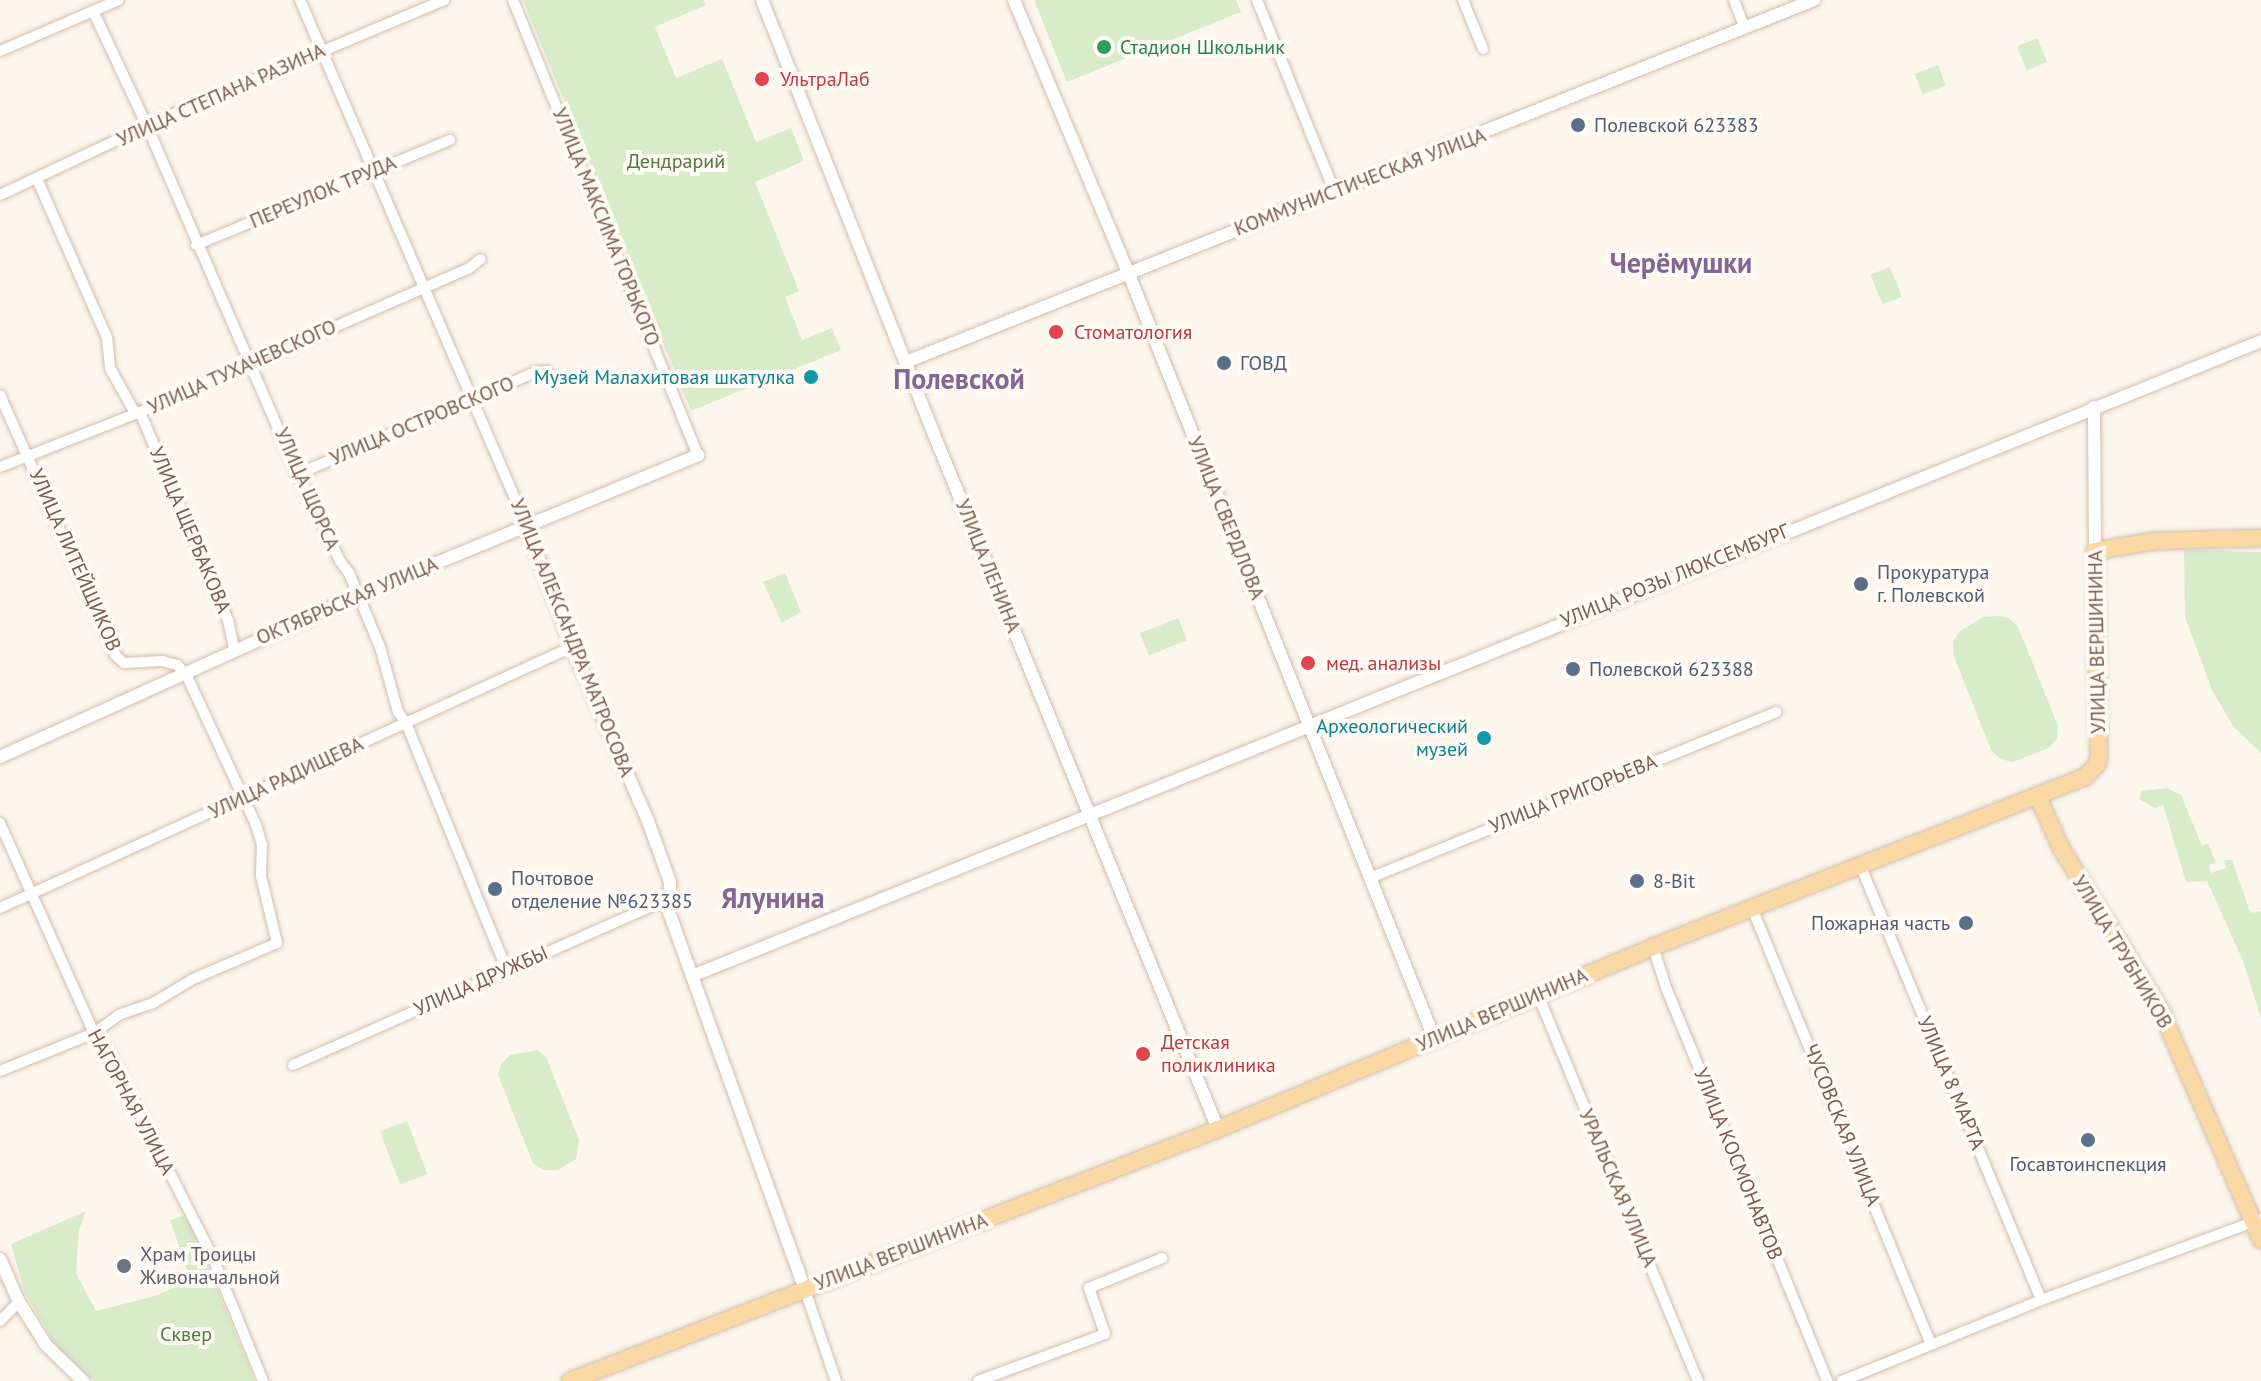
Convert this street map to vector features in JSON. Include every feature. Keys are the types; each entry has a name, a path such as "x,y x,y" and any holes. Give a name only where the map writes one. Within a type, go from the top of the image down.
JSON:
{"main road":[{"path":"2095,551 2166,540 2261,538"},
{"name":"УЛИЦА ВЕРШИНИНА","path":"570,1381 1218,1129 1653,947 2085,777 2099,760 2095,551"},
{"name":"УЛИЦА ТРУБНИКОВ","path":"2038,797 2061,848 2161,1011 2257,1219 2261,1240"}],"street":[{"path":"0,51 119,0"},
{"name":"УЛИЦА АЛЕКСАНДРА МАТРОСОВА","path":"300,0 526,524 572,647 648,821 670,882 669,912 805,1290"},
{"name":"УЛИЦА СТЕПАНА РАЗИНА","path":"0,195 166,117 321,49 444,0"},
{"name":"УЛИЦА МАКСИМА ГОРЬКОГО","path":"513,0 698,455"},
{"name":"УЛИЦА ЛЕНИНА","path":"762,0 1218,1129"},
{"name":"УЛИЦА СВЕРДЛОВА","path":"1014,0 1128,272 1434,1038"},
{"path":"1257,0 1335,193"},
{"path":"1463,0 1483,49"},
{"path":"1734,0 1745,28"},
{"name":"КОММУНИСТИЧЕСКАЯ УЛИЦА","path":"906,362 1814,0"},
{"name":"УЛИЦА ЩОРСА","path":"93,11 148,128 196,245 298,474 359,595 380,647 398,712 406,723 507,971"},
{"name":"ПЕРЕУЛОК ТРУДА","path":"196,245 450,140"},
{"name":"УЛИЦА ЩЕРБАКОВА","path":"37,179 107,338 110,368 137,412 228,620 234,649"},
{"name":"УЛИЦА ТУХАЧЕВСКОГО","path":"0,467 251,363 468,269 481,259"},
{"name":"УЛИЦА РОЗЫ ЛЮКСЕМБУРГ","path":"692,976 1308,724 2261,341"},
{"name":"УЛИЦА ОСТРОВСКОГО","path":"298,474 472,399 547,371"},
{"name":"УЛИЦА ЛИТЕЙЩИКОВ","path":"0,395 68,557 115,655 124,663 162,661 177,665 186,674"},
{"name":"УЛИЦА ВЕРШИНИНА","path":"2094,407 2095,551"},
{"name":"ОКТЯБРЬСКАЯ УЛИЦА","path":"0,757 186,674 234,649 526,524 698,455"},
{"name":"УЛИЦА РАДИЩЕВА","path":"0,908 572,647"},
{"path":"0,1071 94,1033 119,1015 153,1003 193,979 277,943 261,876 262,845 245,797 186,674"},
{"name":"УЛИЦА ГРИГОРЬЕВА","path":"1370,878 1776,712"},
{"name":"НАГОРНАЯ УЛИЦА","path":"0,823 94,1033 108,1051 212,1256 263,1381"},
{"name":"УЛИЦА 8 МАРТА","path":"1861,867 2041,1300"},
{"name":"УЛИЦА ДРУЖБЫ","path":"293,1065 670,898"},
{"name":"ЧУСОВСКАЯ УЛИЦА","path":"1752,908 1930,1343"},
{"name":"УЛИЦА КОСМОНАВТОВ","path":"1653,947 1667,990 1827,1381"},
{"name":"УРАЛЬСКАЯ УЛИЦА","path":"1538,995 1698,1381"},
{"path":"1842,1381 1930,1343 2257,1219"},
{"path":"978,1381 1105,1334 1089,1288 1162,1258"},
{"path":"0,1259 19,1302 46,1345 83,1381"},
{"path":"805,1290 836,1381"},
{"path":"0,1321 19,1302"}],"green space":[{"name":"Дендрарий","path":"523,0 704,0 706,5 655,27 676,78 722,59 756,142 791,128 804,161 755,182 799,291 785,297 802,340 832,328 841,350 691,411"},
{"name":"Стадион Школьник","path":"1034,0 1236,0 1241,12 1067,82"},
{"path":"2037,38 2047,62 2027,71 2017,47"},
{"path":"1938,65 1946,86 1923,94 1915,74"},
{"path":"1890,267 1902,297 1883,305 1871,275"},
{"path":"2184,550 2261,552 2261,753 2233,726 2212,690 2185,617"},
{"path":"785,573 801,612 782,623 763,582"},
{"path":"1983,617 2009,618 2018,627 2058,726 2057,738 2049,748 2013,762 2000,759 1991,750 1953,654 1953,641 1960,631"},
{"path":"1178,618 1187,640 1149,656 1140,633"},
{"path":"2167,788 2181,795 2202,846 2208,843 2216,863 2209,865 2211,873 2226,868 2224,860 2232,860 2249,909 2252,913 2261,911 2261,1018 2243,961 2207,881 2186,882 2163,804 2155,808 2139,799 2142,791"},
{"path":"537,1050 546,1057 579,1140 576,1159 558,1170 544,1170 533,1163 498,1075 501,1064 510,1055"},
{"path":"407,1121 427,1174 400,1185 380,1131"},
{"name":"Сквер","path":"86,1211 79,1230 76,1273 96,1311 158,1295 184,1283 188,1272 170,1220 187,1215 255,1381 94,1381 56,1346 25,1293 11,1244"}],"place":[{"name":"Стадион Школьник","path":"1104,47"},
{"name":"УльтраЛаб","path":"762,79"},
{"name":"Полевской 623383","path":"1578,125"},
{"name":"Стоматология","path":"1056,332"},
{"name":"ГОВД","path":"1224,363"},
{"name":"Музей Малахитовая шкатулка","path":"811,377"},
{"name":"Прокуратура г. Полевской","path":"1861,584"},
{"name":"мед. анализы","path":"1308,663"},
{"name":"Полевской 623388","path":"1573,669"},
{"name":"Археологический музей","path":"1484,738"},
{"name":"8-Bit","path":"1637,881"},
{"name":"Почтовое отделение №623385","path":"495,889"},
{"name":"Пожарная часть","path":"1966,923"},
{"name":"Детская поликлиника","path":"1143,1054"},
{"name":"Госавтоинспекция","path":"2088,1140"},
{"name":"Храм Троицы Живоначальной","path":"124,1266"}],"district":[{"name":"Черёмушки","path":"1681,263"},
{"name":"Полевской","path":"959,379"},
{"name":"Ялунина","path":"773,898"}]}
